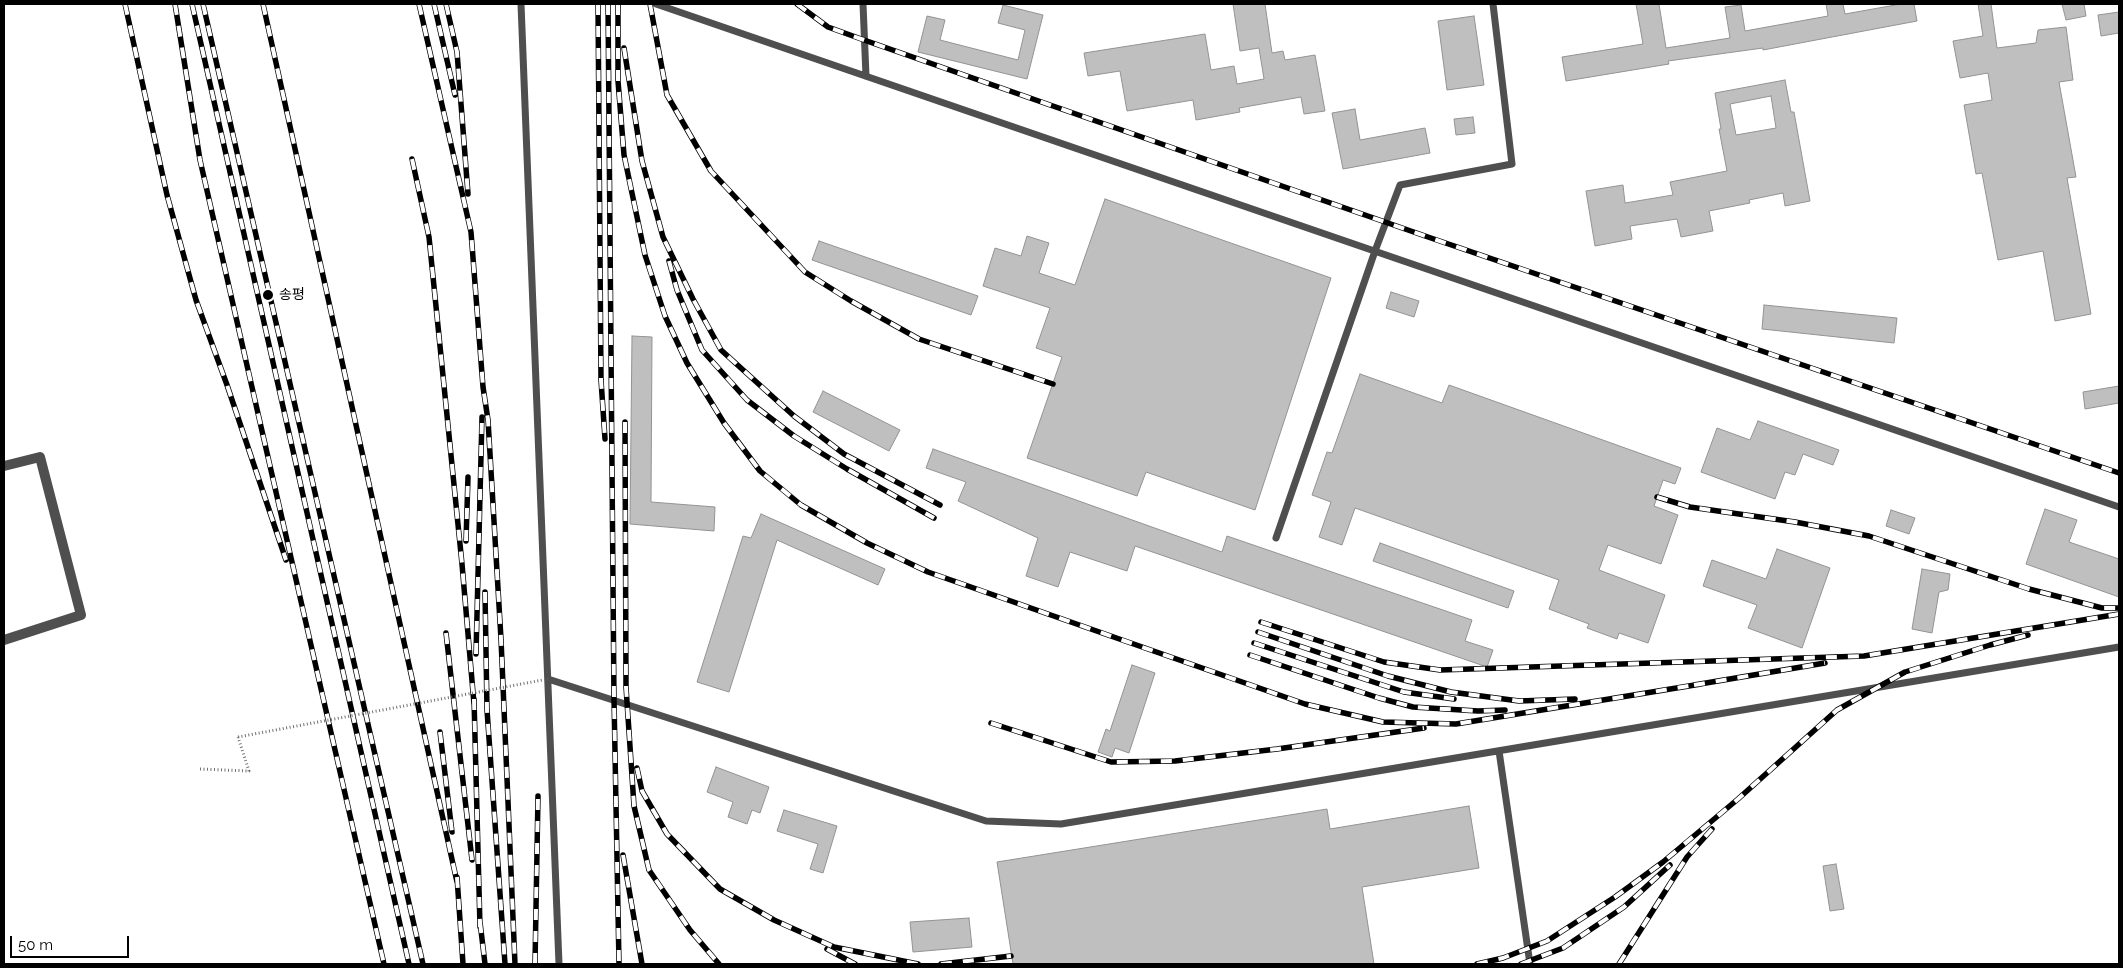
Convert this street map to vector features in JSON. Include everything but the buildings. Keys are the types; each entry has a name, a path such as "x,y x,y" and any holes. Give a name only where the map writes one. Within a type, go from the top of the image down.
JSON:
{"street":[{"path":"4,466 40,457 81,615 4,640"}],"lane":[{"path":"521,4 559,964"},
{"path":"656,4 2119,507"},
{"path":"863,4 866,76"},
{"path":"1276,538 1400,184 1512,164 1493,4"},
{"path":"548,679 986,821 1062,824 2119,647"},
{"path":"1499,751 1530,964"}],"path":[{"path":"200,769 249,771 238,738 548,679"}],"railway":[{"path":"125,4 167,195 196,300 286,560"},
{"path":"175,4 200,160 384,964"},
{"path":"192,4 409,964"},
{"path":"203,4 423,964"},
{"path":"263,4 457,882"},
{"path":"419,4 471,232 483,387 488,420 501,639 515,964"},
{"path":"434,4 455,95"},
{"path":"446,4 457,52 468,194"},
{"path":"598,4 601,380 605,439"},
{"path":"608,4 614,699 619,964"},
{"path":"618,4 618,81 624,155 645,255 665,316 687,363 724,423 760,471 801,505 867,543 928,572 1305,704 1383,722 1456,724 1701,684"},
{"path":"650,4 667,95 711,171 805,272 851,301 919,339 1053,384"},
{"path":"797,4 828,27 864,40 1428,237 2119,473"},
{"path":"624,48 642,161 663,237 693,299 721,350 794,416 844,454 940,505"},
{"path":"412,159 429,237 474,704"},
{"path":"669,261 677,290 702,350 747,400 794,436 847,469 934,518"},
{"path":"476,654 482,417"},
{"path":"625,422 626,687 634,806 649,870 690,930 719,964"},
{"path":"466,541 468,477"},
{"path":"1657,497 1690,507 1795,522 1869,536 2029,589 2102,608 2119,608"},
{"path":"485,592 487,710 505,964"},
{"path":"1261,622 1384,662 1440,670 1864,656 2119,614"},
{"path":"1258,632 1388,676 1451,692 1519,701 1575,699"},
{"path":"446,633 472,860"},
{"path":"1477,964 1503,958 1547,941 1615,897 1663,862 1738,799 1837,710 1905,672 2028,635"},
{"path":"1254,643 1404,692 1454,699"},
{"path":"1250,655 1379,698 1413,707 1478,711 1505,710"},
{"path":"1694,685 1825,663"},
{"path":"474,699 480,927"},
{"path":"991,723 1111,762 1175,761 1277,749 1424,728"},
{"path":"440,732 452,832"},
{"path":"637,768 642,791 667,834 720,889 774,920 834,947 918,964"},
{"path":"535,964 538,796"},
{"path":"1619,964 1687,857 1712,829"},
{"path":"623,855 642,964"},
{"path":"1521,964 1563,948 1624,907 1670,865"},
{"path":"457,877 463,964"},
{"path":"480,922 485,964"},
{"path":"827,949 855,964"},
{"path":"941,964 1011,956"}],"place":[{"name":"송평","path":"268,295"}]}
